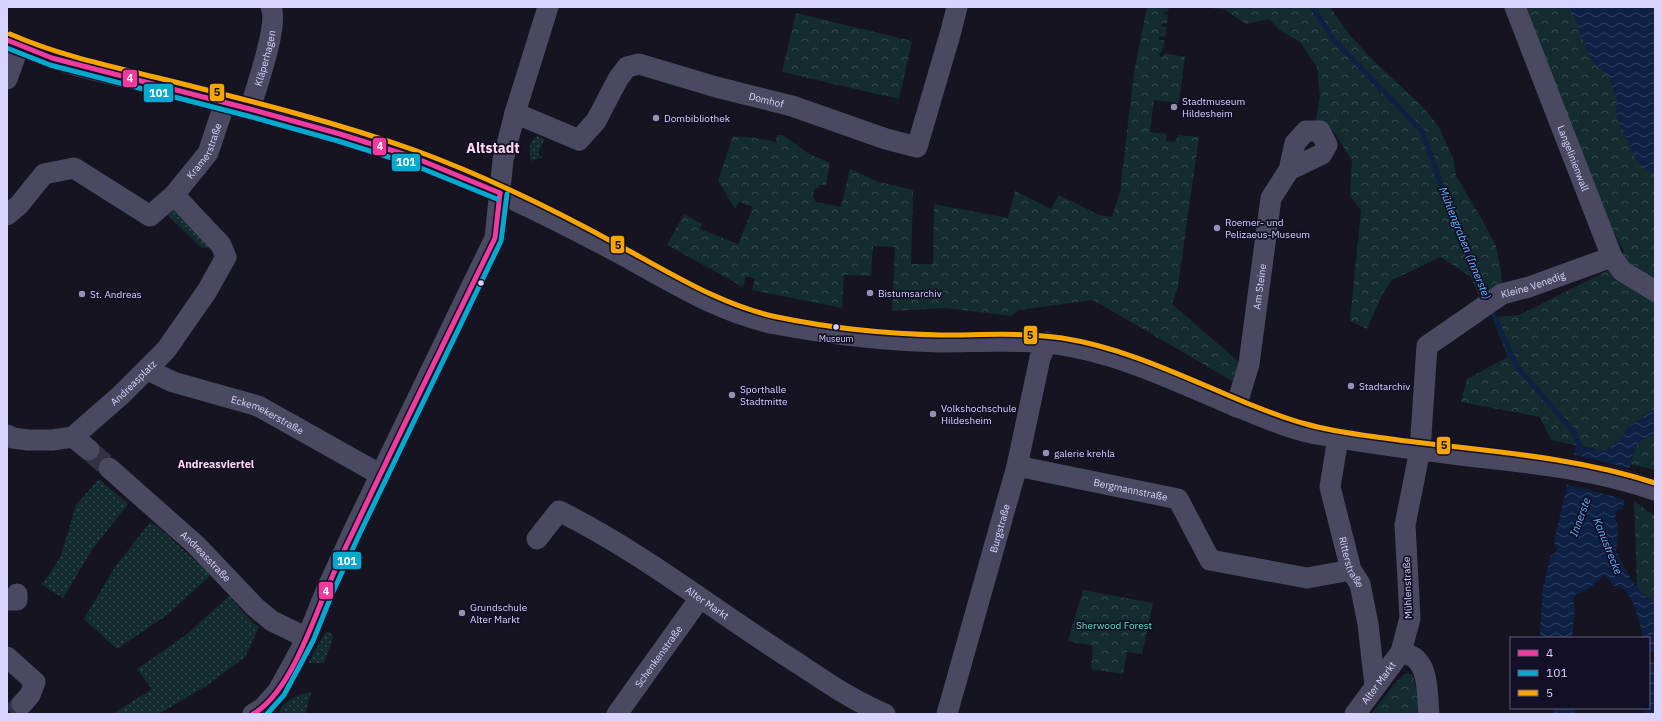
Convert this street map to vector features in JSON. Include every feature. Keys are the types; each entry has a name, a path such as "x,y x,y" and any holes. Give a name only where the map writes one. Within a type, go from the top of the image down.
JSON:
{"street":[{"name":"Kläperhagen","path":"250,109 270,40 273,12 271,7"},
{"path":"261,712 278,691 306,638 326,591 381,475 496,238 503,160 514,113 548,7"},
{"name":"Domhof","path":"514,113 579,140 596,121 618,79 627,67 638,64 716,87 792,106 886,139 917,147 957,7"},
{"name":"Langelinienwall","path":"1515,7 1612,257 1622,272 1655,291"},
{"path":"7,79 13,43 52,58 250,109 340,134 413,157 500,193 552,217 710,301 755,319 800,328 918,341 1047,342 1074,347 1118,358 1279,424 1316,435 1420,450 1567,468 1631,482 1655,490"},
{"name":"Kramerstraße","path":"174,195 208,153 224,102"},
{"path":"7,215 19,205 44,174 74,168 150,216 174,195"},
{"name":"Am Steine","path":"1236,407 1249,364 1271,198 1289,170"},
{"name":"Andreasplatz","path":"73,437 148,370 166,350 223,265 226,257 221,245 174,195"},
{"name":"Kleine Venedig","path":"1420,450 1427,346 1502,294 1529,287 1612,257"},
{"name":"Burgstraße","path":"948,714 1017,466 1040,358 1047,342"},
{"name":"Eckemekerstraße","path":"148,370 173,382 258,406 381,475"},
{"path":"7,435 13,438 28,440 52,440 73,437 89,450"},
{"name":"Ritterstraße","path":"1338,438 1330,487 1351,570 1360,584 1368,624 1375,686"},
{"name":"Mühlenstraße","path":"1401,652 1410,618 1405,525 1420,450"},
{"name":"Bergmannstraße","path":"1017,466 1178,499 1210,560 1307,578 1351,570"},
{"name":"Andreasstraße","path":"111,470 196,545 255,607 272,621 306,638"},
{"name":"Alter Markt","path":"537,539 559,511 583,523 624,548 762,641 831,685 885,714"},
{"name":"Schenkenstraße","path":"617,714 700,598"},
{"path":"1401,652 1414,658 1422,666 1429,714"},
{"name":"Alter Markt","path":"1355,714 1401,652"},
{"path":"7,657 35,682 30,695 22,704"}],"green space":[{"path":"1147,7 1169,7 1168,12 1164,12 1163,14 1168,15 1167,24 1162,23 1161,26 1167,27 1165,37 1159,36 1159,40 1165,40 1163,50 1159,54 1161,57 1165,53 1185,57 1179,103 1154,100 1150,132 1167,134 1166,141 1175,142 1178,135 1199,137 1178,286 1172,304 1240,363 1234,382 1093,300 1019,310 1011,316 945,308 892,311 895,247 873,246 871,276 844,275 842,308 752,290 755,279 746,276 743,287 667,245 684,214 702,224 700,229 738,244 753,207 739,202 735,209 718,181 733,136 776,142 777,135 783,135 809,154 830,163 826,185 821,185 814,190 813,196 816,202 841,207 850,169 879,182 913,190 911,264 933,264 934,204 1008,218 1015,191 1051,209 1059,195 1099,215 1112,217 1120,192 1134,72"},
{"path":"1204,7 1330,7 1348,33 1374,61 1422,106 1439,127 1454,161 1456,176 1496,246 1501,270 1502,286 1481,302 1471,277 1441,257 1392,280 1382,295 1367,329 1350,321 1361,211 1350,195 1352,161 1334,132 1316,120 1320,96 1317,67 1300,42 1281,31 1269,19 1246,24 1225,10"},
{"path":"1522,7 1655,7 1655,470 1630,464 1639,442 1627,429 1619,441 1604,451 1551,440 1540,417 1461,402 1467,379 1508,357 1492,317 1519,315 1607,271 1624,251 1600,207"},
{"path":"796,13 912,41 899,99 782,72"},
{"path":"537,136 545,139 538,154 543,157 531,161 530,144"},
{"path":"167,202 211,247 202,248 160,208"},
{"path":"99,479 128,504 92,550 63,598 41,584 50,574 61,555 76,505"},
{"path":"1634,501 1655,516 1655,603 1637,588"},
{"path":"150,522 157,526 211,575 167,615 117,649 84,619 115,567"},
{"name":"Sherwood Forest","path":"1083,590 1153,603 1142,654 1127,652 1123,674 1091,669 1093,646 1068,641"},
{"path":"229,596 252,622 259,627 245,657 206,686 162,712 157,714 113,714 152,689 137,669 186,635"},
{"path":"328,632 332,634 333,637 324,663 308,663 325,633"},
{"path":"1406,673 1413,675 1419,700 1420,714 1372,713 1396,682"},
{"path":"311,692 305,714 279,714 287,702"}],"water":[{"path":"1570,7 1655,7 1655,174 1642,167 1635,157 1616,115 1617,98 1609,78 1593,61 1586,49"},
{"path":"1655,408 1655,434 1639,443 1636,448 1630,464 1623,509 1617,511 1615,518 1618,526 1616,551 1637,588 1655,603 1655,714 1644,714 1645,709 1650,709 1650,637 1643,637 1633,604 1626,592 1619,586 1613,586 1605,575 1587,590 1576,594 1573,601 1575,608 1572,637 1541,637 1540,633 1543,587 1551,555 1557,550 1554,542 1576,446 1604,451 1619,441 1627,429"},
{"path":"1553,709 1574,709 1577,714 1554,714"}],"pier":[{"path":"1572,454 1632,469 1627,500 1565,484"},
{"path":"1650,652 1655,652 1655,662 1650,662"}],"waterway":[{"name":"Mühlengraben (Innerste)","path":"1312,7 1334,40 1422,131 1461,241 1487,299"},
{"name":"Mühlengraben (Innerste)","path":"1490,307 1517,367 1574,432 1582,452"}],"tunnel":[{"path":"89,450 109,468"},
{"path":"12,714 22,704"}],"transit line":[{"name":"5","path":"10,34 68,55 293,112 417,151 520,195 571,220 696,287 736,305 756,312 817,324 879,332 941,335 1016,334 1062,338 1110,349 1157,365 1249,404 1291,420 1316,427 1370,436 1557,460 1590,466 1655,483"},
{"name":"4","path":"7,40 52,58 250,109 340,134 413,157 500,193"},
{"name":"101","path":"7,48 50,65 248,116 338,141 411,164 497,199"},
{"name":"4","path":"253,714 266,704 277,691 288,676 297,658 343,553 495,238 500,193"},
{"name":"101","path":"267,714 284,695 313,641 332,594 360,533 501,241 507,194"}],"place":[{"name":"Stadtmuseum Hildesheim","path":"1174,107"},
{"name":"Dombibliothek","path":"656,118"},
{"name":"Roemer- und Pelizaeus-Museum","path":"1217,228"},
{"name":"Bistumsarchiv","path":"870,293"},
{"name":"St. Andreas","path":"82,294"},
{"name":"Museum","path":"836,327"},
{"name":"Stadtarchiv","path":"1351,386"},
{"name":"Sporthalle Stadtmitte","path":"732,395"},
{"name":"Volkshochschule Hildesheim","path":"933,414"},
{"name":"galerie krehla","path":"1046,453"},
{"name":"Grundschule Alter Markt","path":"462,613"}],"district":[{"name":"Altstadt","path":"493,148"},
{"name":"Andreasviertel","path":"216,464"}],"water label":[{"name":"Innerste","path":"1580,517"},
{"name":"Kanustrecke","path":"1608,546"}]}
